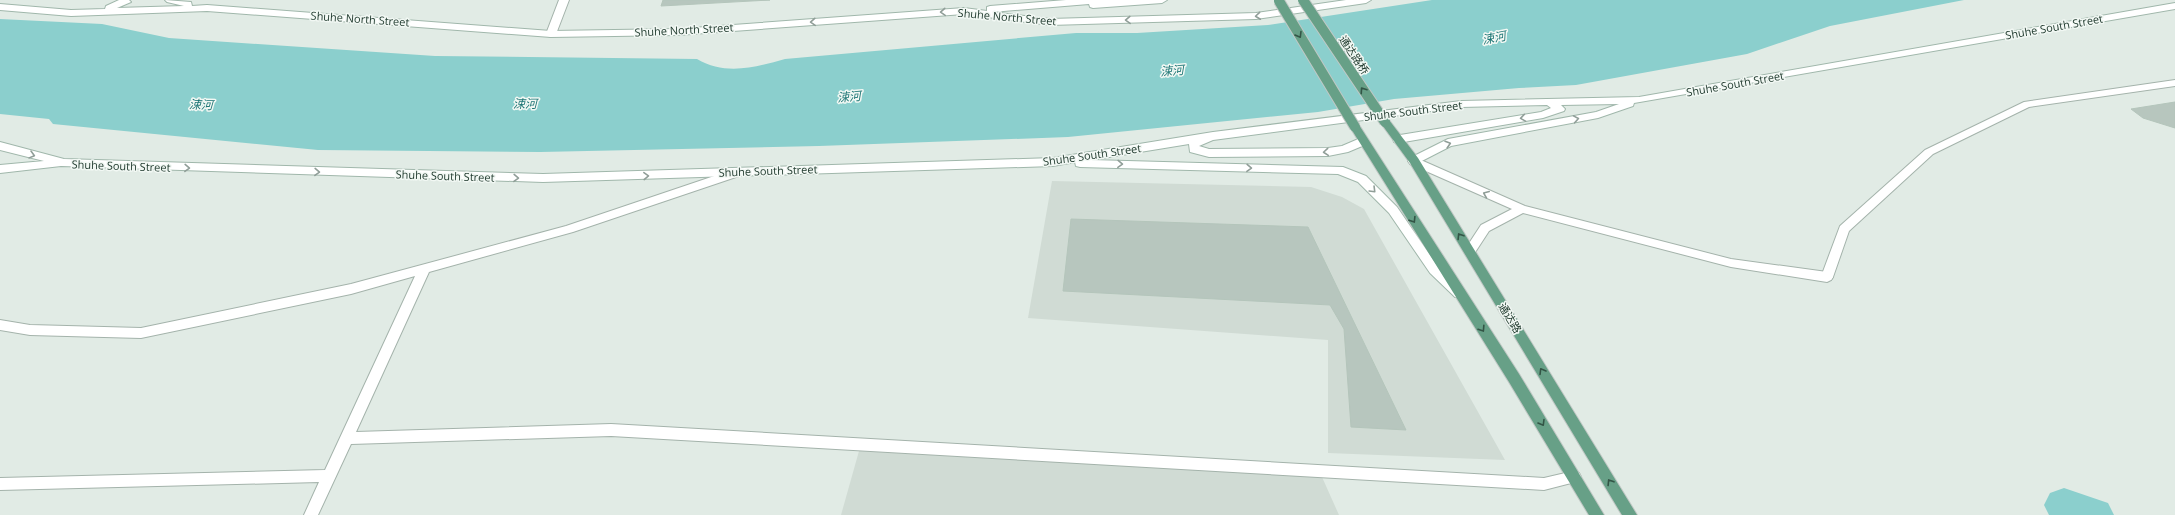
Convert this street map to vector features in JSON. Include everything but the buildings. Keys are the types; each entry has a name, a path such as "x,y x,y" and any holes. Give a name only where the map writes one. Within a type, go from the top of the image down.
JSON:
{"main road":[{"path":"101,12 126,2 124,0"},
{"path":"170,0 207,8"},
{"path":"551,34 564,0"},
{"path":"964,11 1102,0"},
{"path":"1068,22 1061,19 1059,10 1065,8 1162,0"},
{"name":"通达路桥","path":"1303,0 1385,122"},
{"name":"Shuhe North Street","path":"0,7 71,13 207,8 427,23 551,34 678,32 964,11 1050,22 1256,16 1366,0"},
{"path":"1279,1 1363,140 1514,378 1597,515"},
{"name":"Shuhe South Street","path":"0,146 64,163 543,178 1053,162 1213,136 1461,104 1639,100 2175,6"},
{"path":"1414,161 1448,143 1598,115 1639,100"},
{"path":"1398,139 1543,115 1560,109 1548,101"},
{"name":"通达路","path":"1385,122 1414,161 1630,515"},
{"path":"1213,136 1194,144 1194,150 1210,153 1328,152 1344,149 1363,140"},
{"path":"1414,161 1522,209 1731,263 1827,277"},
{"path":"1053,162 1339,170 1362,179 1393,210 1434,270 1460,295"},
{"path":"0,169 64,163"},
{"path":"0,325 30,330 140,333 351,289 569,229 735,173"},
{"path":"1470,251 1485,228 1522,209"},
{"path":"311,515 424,269"},
{"path":"346,438 612,430 1544,484 1574,477"},
{"path":"0,484 329,476"}],"lane":[{"path":"1827,277 1844,229 1929,152 2027,104 2175,83"}],"shaded area":[{"path":"1052,181 1311,187 1342,197 1364,209 1505,460 1328,453 1328,340 1028,318"},
{"path":"859,451 1322,477 1339,515 841,515"}],"water":[{"name":"涑河","path":"1432,0 1964,0 1830,26 1747,54 1576,85 1519,88 1394,99 1318,112 1068,137 819,146 540,152 318,150 53,124 49,119 0,114 0,19 102,24 169,38 435,56 697,59 708,64 730,69 763,65 785,59 1076,33 1137,33 1268,25"}],"waterway":[{"path":"2064,505 2094,515"}]}
